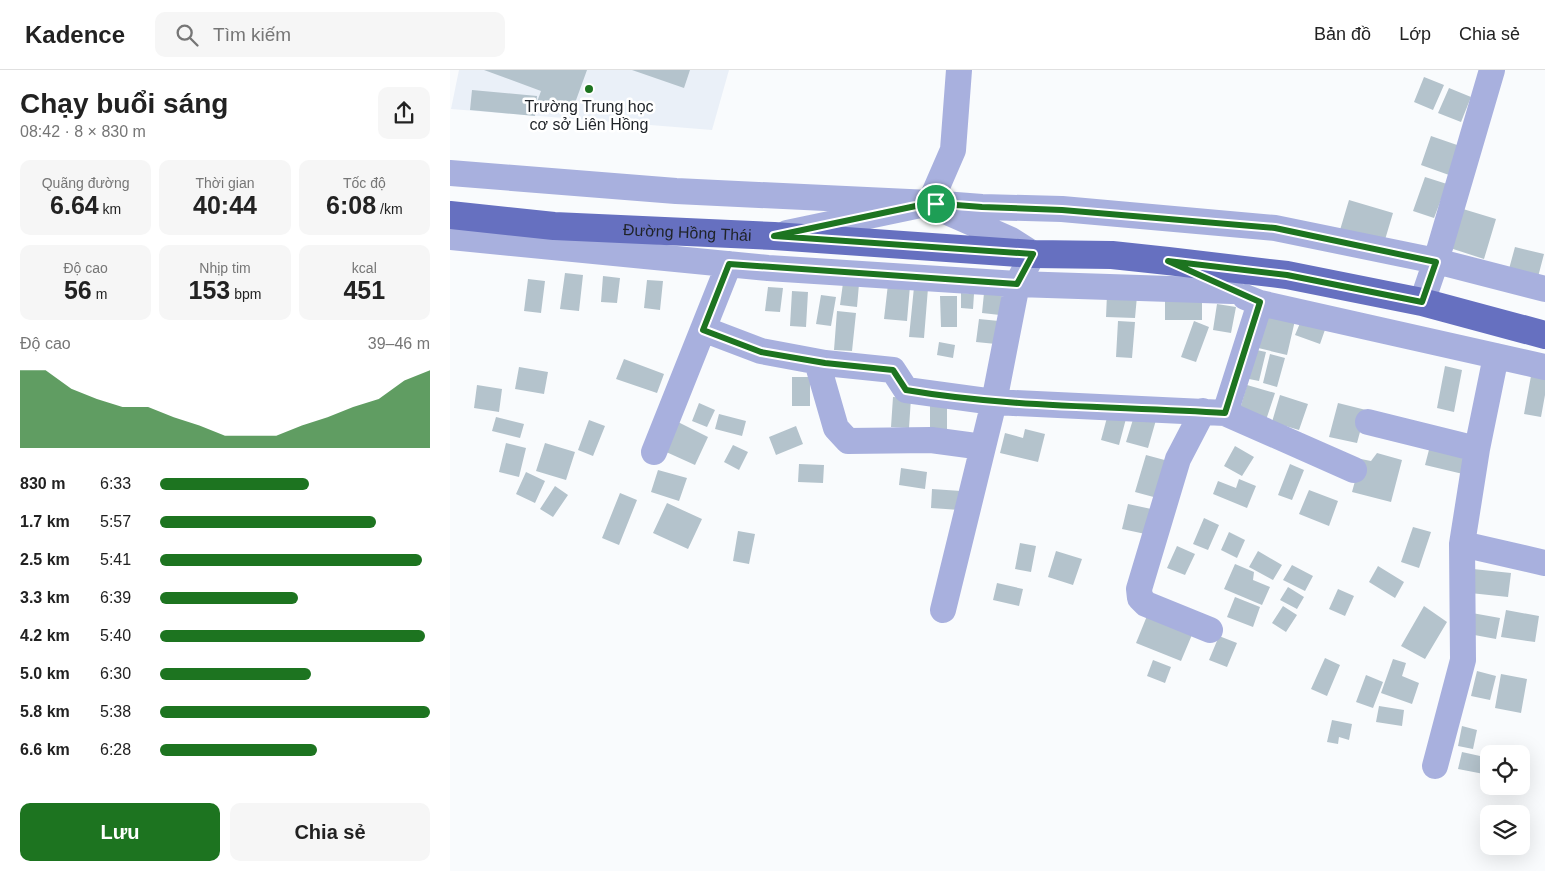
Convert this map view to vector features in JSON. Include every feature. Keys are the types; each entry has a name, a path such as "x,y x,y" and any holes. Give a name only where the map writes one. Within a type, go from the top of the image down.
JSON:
{"main road":[{"name":"Đường Hồng Thái","path":"450,215 554,226 774,236 1033,254 1112,255 1168,261 1287,275 1422,302 1545,334"}],"street":[{"path":"933,203 953,150 959,70"},
{"path":"1422,302 1436,262 1492,70"},
{"path":"450,173 676,191 1071,210 1275,228 1436,262 1545,289"},
{"path":"774,236 933,203 948,213 1011,240 1033,254 1017,284 994,402 943,610"},
{"path":"450,237 729,264 1017,284 1232,292"},
{"path":"1168,261 1232,292 1260,302 1545,367"},
{"path":"654,452 729,264"},
{"path":"1210,630 1146,604 1140,598 1139,589 1178,460 1214,412 1260,302"},
{"path":"703,330 761,352 817,362 893,370 906,390 994,402 1214,412 1354,470"},
{"path":"1435,766 1464,660 1462,544 1477,449 1496,356"},
{"path":"817,362 836,428 848,441 931,440 983,447"},
{"path":"1368,422 1477,449"},
{"path":"1462,544 1545,562"}],"shaded area":[{"name":"Trường Trung học cơ sở Liên Hồng","path":"459,70 729,70 712,130 451,109"}],"building":[{"path":"484,70 587,70 571,114 537,102 541,91"},
{"path":"632,70 690,70 684,88"},
{"path":"1424,77 1444,85 1433,110 1414,102"},
{"path":"1449,88 1471,97 1461,122 1438,113"},
{"path":"472,90 537,96 535,116 470,110"},
{"path":"1431,136 1460,146 1449,175 1421,165"},
{"path":"1425,177 1447,184 1434,218 1413,211"},
{"path":"1349,200 1393,213 1384,243 1340,230"},
{"path":"1463,209 1496,219 1484,259 1450,248"},
{"path":"1515,247 1544,254 1538,277 1509,269"},
{"path":"565,273 583,275 579,311 560,309"},
{"path":"603,276 620,278 617,303 601,302"},
{"path":"528,279 545,281 541,313 524,311"},
{"path":"647,280 663,281 660,310 644,308"},
{"path":"843,283 859,284 857,307 840,305"},
{"path":"888,284 910,286 907,321 884,319"},
{"path":"768,287 783,288 780,312 765,311"},
{"path":"914,287 928,288 924,338 909,337"},
{"path":"792,291 808,292 806,327 790,326"},
{"path":"961,293 974,294 973,309 961,308"},
{"path":"984,293 1002,294 1000,315 982,313"},
{"path":"1107,294 1137,296 1135,318 1106,317"},
{"path":"821,295 836,297 831,326 816,324"},
{"path":"940,296 957,296 957,327 941,327"},
{"path":"1165,298 1202,298 1202,320 1165,320"},
{"path":"1217,304 1236,307 1231,333 1213,330"},
{"path":"1264,308 1296,316 1287,355 1254,347"},
{"path":"837,311 856,313 852,351 834,350"},
{"path":"1303,316 1327,324 1320,344 1295,335"},
{"path":"979,319 999,321 996,344 976,342"},
{"path":"1118,321 1135,322 1132,358 1116,357"},
{"path":"1194,321 1209,327 1196,362 1181,357"},
{"path":"939,342 955,345 953,358 937,355"},
{"path":"1252,349 1266,352 1259,381 1244,378"},
{"path":"1270,354 1285,358 1277,387 1263,383"},
{"path":"624,359 664,374 657,393 616,379"},
{"path":"1445,366 1462,370 1454,412 1437,408"},
{"path":"519,367 548,372 544,394 515,389"},
{"path":"1531,376 1545,378 1545,395 1541,417 1524,414"},
{"path":"792,377 810,377 810,406 792,406"},
{"path":"477,385 502,389 499,412 474,408"},
{"path":"1247,385 1275,393 1266,420 1239,412"},
{"path":"1280,395 1308,404 1299,430 1272,422"},
{"path":"893,397 911,398 909,428 891,427"},
{"path":"930,401 947,401 947,432 930,432"},
{"path":"699,403 715,410 707,427 692,421"},
{"path":"1338,403 1366,410 1357,443 1329,437"},
{"path":"1109,410 1127,415 1119,445 1101,440"},
{"path":"1135,413 1156,420 1148,448 1126,442"},
{"path":"719,414 746,421 742,436 715,429"},
{"path":"496,417 524,424 520,438 492,431"},
{"path":"589,420 605,426 593,456 578,450"},
{"path":"678,422 708,437 695,465 664,451"},
{"path":"796,426 803,444 776,455 769,437"},
{"path":"1025,429 1045,434 1038,462 1000,453 1005,433 1023,438"},
{"path":"506,443 526,448 519,477 499,472"},
{"path":"545,443 575,452 566,480 536,471"},
{"path":"733,445 748,452 739,470 724,462"},
{"path":"1235,446 1254,457 1242,476 1224,466"},
{"path":"1430,446 1468,455 1463,474 1425,465"},
{"path":"1377,453 1402,460 1391,502 1352,492 1361,459 1371,461"},
{"path":"1146,455 1172,462 1161,499 1135,492"},
{"path":"799,464 824,465 823,483 798,482"},
{"path":"1290,464 1304,470 1292,500 1278,495"},
{"path":"901,468 927,472 925,489 899,485"},
{"path":"658,470 687,478 679,501 651,492"},
{"path":"526,472 545,481 535,503 516,494"},
{"path":"1239,479 1256,486 1247,508 1213,494 1218,481 1236,488"},
{"path":"555,486 568,495 553,517 540,509"},
{"path":"932,489 961,491 960,510 931,508"},
{"path":"1309,490 1338,501 1329,526 1299,514"},
{"path":"620,493 637,500 619,545 602,538"},
{"path":"667,503 702,519 688,549 653,533"},
{"path":"1128,504 1156,510 1150,535 1122,529"},
{"path":"1204,518 1219,525 1208,550 1193,544"},
{"path":"1413,527 1431,532 1419,568 1401,562"},
{"path":"738,531 755,534 749,564 733,561"},
{"path":"1229,532 1245,540 1237,558 1221,550"},
{"path":"1020,543 1036,546 1031,572 1015,569"},
{"path":"1177,546 1195,554 1185,575 1167,568"},
{"path":"1056,551 1082,559 1073,585 1048,577"},
{"path":"1258,551 1282,565 1273,580 1249,567"},
{"path":"1235,564 1254,572 1253,580 1270,587 1262,605 1224,589"},
{"path":"1292,565 1313,576 1305,591 1283,580"},
{"path":"1378,566 1404,582 1395,598 1369,582"},
{"path":"1473,569 1511,573 1508,597 1470,593"},
{"path":"997,583 1023,589 1019,606 993,600"},
{"path":"1288,587 1304,597 1297,609 1280,600"},
{"path":"1338,589 1354,596 1345,616 1329,609"},
{"path":"1235,597 1260,607 1253,627 1227,617"},
{"path":"1283,606 1297,615 1286,632 1272,623"},
{"path":"1424,606 1447,622 1425,659 1401,646"},
{"path":"1506,610 1539,616 1535,642 1501,637"},
{"path":"1149,611 1194,630 1181,661 1136,643"},
{"path":"1472,613 1500,618 1496,639 1469,634"},
{"path":"1219,636 1237,643 1227,667 1209,660"},
{"path":"1325,658 1340,665 1327,696 1311,689"},
{"path":"1393,659 1406,663 1402,676 1419,683 1412,704 1381,693"},
{"path":"1153,660 1171,667 1165,683 1147,676"},
{"path":"1477,671 1496,676 1490,700 1471,696"},
{"path":"1501,674 1527,679 1521,713 1495,708"},
{"path":"1366,675 1383,682 1373,708 1356,702"},
{"path":"1379,706 1404,710 1402,726 1376,722"},
{"path":"1332,720 1352,724 1349,740 1339,737 1338,744 1327,742"},
{"path":"1462,726 1477,730 1473,749 1458,746"},
{"path":"1462,752 1480,756 1480,773 1458,769"}],"place":[{"name":"Trường Trung học cơ sở Liên Hồng","path":"589,89"}],"route":[{"path":"930,203 936,204 1164,217 1275,228 1357,247 1436,262 1422,302 1287,275 1168,261 1232,292 1260,302 1225,413 1111,406 994,402 932,395 906,390 899,382 893,370 825,363 761,352 703,330 729,264 1017,284 1033,254 774,236 930,203"}]}
